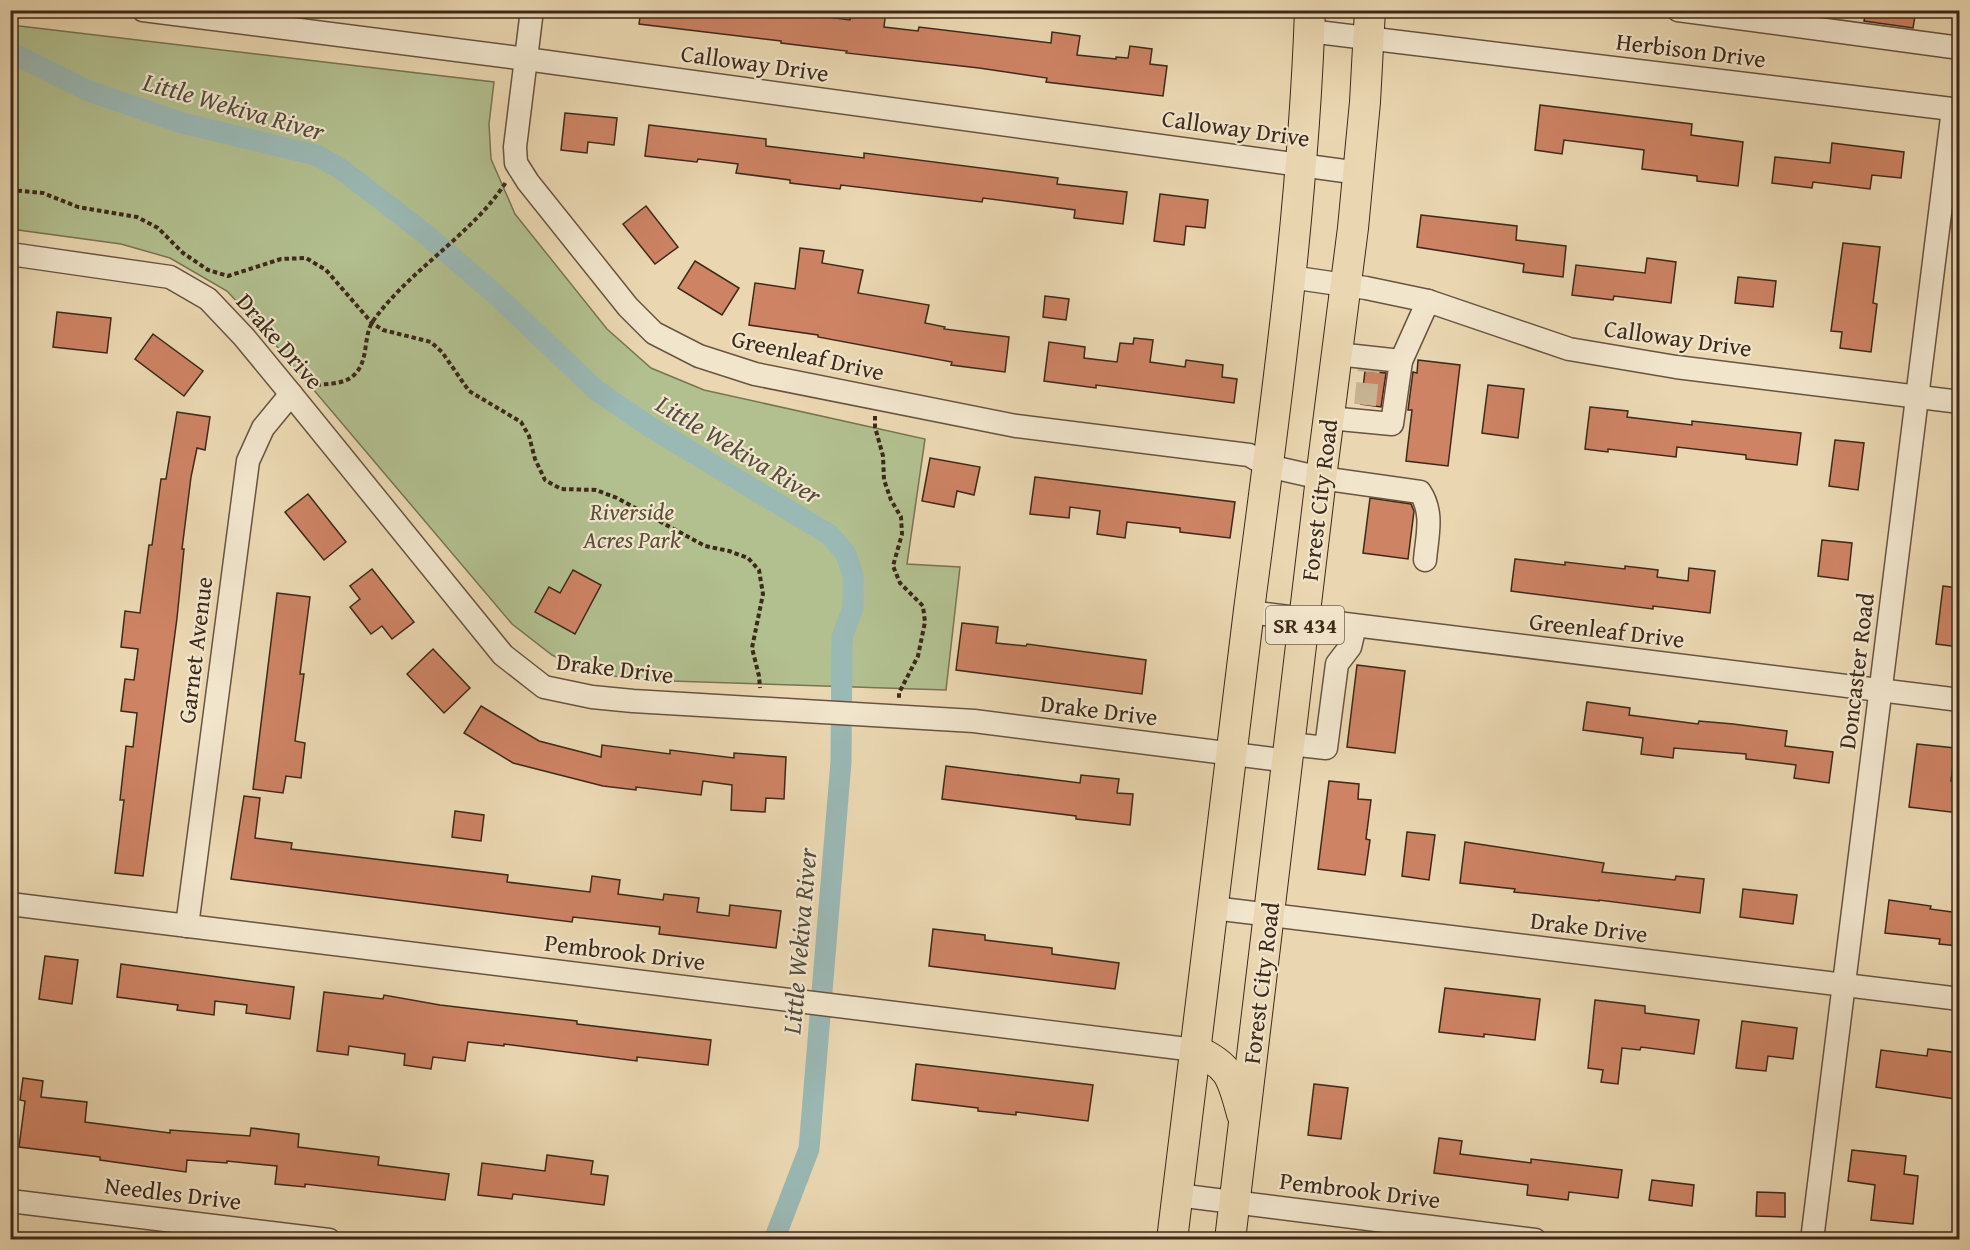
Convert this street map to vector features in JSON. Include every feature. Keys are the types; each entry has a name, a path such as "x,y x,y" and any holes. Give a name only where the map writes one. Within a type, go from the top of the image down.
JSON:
{"main road":[{"name":"SR 434","path":"1172,1239 1290,277 1301,165 1309,21"},
{"name":"Forest City Road","path":"1230,1239 1359,173 1370,24"},
{"path":"1195,1050 1216,1060 1232,1080 1244,1123"}],"street":[{"name":"Calloway Drive","path":"143,10 526,59 1359,173"},
{"path":"516,163 515,147 532,10"},
{"path":"1678,10 1959,48"},
{"name":"Herbison Drive","path":"1309,21 1370,24 1956,110"},
{"name":"Doncaster Road","path":"1812,1239 1917,397 1956,110"},
{"name":"Greenleaf Drive","path":"516,163 528,182 628,307 654,333 699,356 755,374 1016,426 1249,455 1268,466 1321,478 1420,492 1427,503 1429,515 1425,560"},
{"name":"Drake Drive","path":"10,254 170,277 208,299 291,394 502,655 543,687 592,697 633,702 974,721 1231,753 1289,752 1326,748 1334,684"},
{"name":"Calloway Drive","path":"1290,277 1346,285 1428,302 1569,349 1676,367 1959,402"},
{"path":"1329,418 1364,413 1392,424 1401,361 1428,302"},
{"path":"1337,354 1370,363 1401,361"},
{"name":"Garnet Avenue","path":"187,926 248,461 263,428 291,394"},
{"name":"Greenleaf Drive","path":"1249,612 1959,700"},
{"path":"1298,679 1334,684 1337,664 1350,647 1355,626"},
{"name":"Pembrook Drive","path":"10,904 1195,1050"},
{"name":"Drake Drive","path":"1213,908 1959,999"},
{"name":"Pembrook Drive","path":"1177,1195 1535,1239"},
{"name":"Needles Drive","path":"10,1201 329,1239"}],"path":[{"path":"291,394 304,387 345,382 356,374 363,362 372,323 409,280 486,208 505,184 516,163"},
{"path":"10,190 43,193 78,207 137,217 158,228 183,253 208,270 228,276 281,260 306,258 326,270 372,323 383,330 430,342 442,352 470,392 521,422 529,436 535,459 545,480 561,489 596,490 617,498 705,546 748,558 759,570 763,594 752,648 759,676 760,709"},
{"path":"875,398 874,427 883,456 884,480 901,518 902,526 893,566 900,583 923,606 925,622 918,656 886,716"}],"green space":[{"name":"Riverside Acres Park","path":"11,25 494,82 489,124 491,159 515,214 607,329 651,368 704,390 925,439 907,564 960,567 946,690 640,680 588,672 552,655 512,624 263,330 227,291 170,258 121,244 11,229"}],"building":[{"path":"641,10 773,10 850,20 852,10 886,10 884,27 918,31 919,27 1051,43 1052,32 1080,36 1077,55 1116,59 1116,57 1128,58 1130,46 1152,49 1150,64 1167,66 1163,96 1046,82 1047,78 979,68 846,53 847,51 781,43 781,41 639,24"},
{"path":"1866,10 1915,16 1913,28 1864,21"},
{"path":"1540,105 1692,124 1691,135 1743,142 1738,186 1697,181 1697,176 1642,169 1644,150 1564,140 1562,154 1535,150"},
{"path":"565,113 617,118 614,145 588,142 587,153 561,150"},
{"path":"649,125 766,139 766,146 864,158 864,153 1058,178 1057,184 1127,192 1123,224 1074,218 1075,210 983,198 982,202 841,185 840,189 790,183 790,180 736,173 738,164 645,156"},
{"path":"1832,143 1904,152 1901,178 1872,175 1870,189 1813,182 1812,188 1772,183 1775,157 1830,163"},
{"path":"1160,194 1208,200 1205,228 1186,226 1184,245 1154,241"},
{"path":"646,206 678,247 655,264 623,224"},
{"path":"1421,215 1517,226 1516,240 1566,246 1563,277 1523,272 1524,264 1417,247"},
{"path":"1843,243 1880,247 1873,303 1877,304 1871,352 1840,348 1842,332 1831,331"},
{"path":"800,248 824,251 822,263 863,270 858,293 929,305 925,323 945,327 944,329 1009,337 1005,372 951,365 952,362 818,337 818,335 749,325 755,283 795,289"},
{"path":"1647,258 1676,262 1671,303 1614,296 1613,300 1572,295 1576,265 1645,273"},
{"path":"695,261 739,288 722,315 678,288"},
{"path":"1738,277 1776,281 1773,307 1735,303"},
{"path":"1045,296 1069,299 1066,320 1043,317"},
{"path":"57,312 111,318 107,353 53,347"},
{"path":"153,334 203,371 184,396 135,359"},
{"path":"1134,338 1153,340 1150,362 1185,367 1186,360 1223,365 1222,377 1237,379 1234,403 1096,385 1096,388 1044,381 1049,342 1085,347 1084,358 1117,362 1120,343 1133,344"},
{"path":"1418,360 1460,365 1448,466 1406,461 1412,410 1408,410 1413,372 1417,373"},
{"path":"1365,371 1386,373 1381,407 1361,404"},
{"path":"1488,385 1524,389 1518,438 1482,433"},
{"path":"1590,407 1628,411 1627,417 1692,425 1692,421 1801,433 1797,465 1746,459 1746,455 1677,447 1676,457 1608,449 1608,452 1585,449"},
{"path":"177,412 210,417 205,450 197,448 191,477 182,549 184,549 177,618 143,876 115,873 124,800 120,800 126,746 133,747 137,713 121,711 125,679 134,680 138,649 121,647 125,611 140,613 161,479 166,479"},
{"path":"1835,440 1864,443 1858,490 1829,486"},
{"path":"930,458 980,467 974,495 957,491 954,507 922,501"},
{"path":"1035,477 1235,502 1230,538 1180,532 1180,528 1127,522 1125,538 1097,534 1100,511 1070,507 1069,518 1030,514"},
{"path":"308,494 346,542 324,560 285,512"},
{"path":"1370,498 1411,504 1414,511 1408,559 1363,553"},
{"path":"1822,540 1852,543 1848,580 1818,576"},
{"path":"1515,559 1565,565 1565,562 1625,569 1625,566 1658,570 1657,577 1688,581 1689,568 1715,571 1710,613 1653,606 1653,609 1511,591"},
{"path":"372,569 414,622 392,639 382,626 371,634 350,607 360,599 350,586"},
{"path":"573,570 601,585 575,634 535,612 549,587 560,593"},
{"path":"1943,586 1959,588 1959,647 1936,644"},
{"path":"277,593 310,597 300,674 304,674 295,741 305,743 301,778 286,776 283,793 253,789"},
{"path":"962,623 998,627 996,643 1026,646 1027,644 1146,660 1142,694 956,670"},
{"path":"433,649 470,688 444,713 407,674"},
{"path":"1357,665 1405,671 1395,753 1347,747"},
{"path":"1587,702 1630,708 1629,715 1698,724 1699,721 1787,731 1785,746 1833,752 1829,783 1794,778 1796,765 1746,759 1746,754 1674,748 1673,758 1641,754 1643,738 1583,730"},
{"path":"481,706 539,741 601,757 602,745 670,754 670,750 734,758 734,753 786,757 784,799 766,798 765,812 731,810 732,785 703,781 701,795 636,787 636,790 603,786 513,763 464,733"},
{"path":"1917,744 1955,748 1951,781 1959,782 1959,813 1909,807"},
{"path":"946,766 1080,783 1081,775 1119,779 1117,793 1133,794 1130,825 942,799"},
{"path":"1329,781 1359,784 1358,799 1371,800 1366,839 1370,840 1365,875 1318,869"},
{"path":"244,796 260,798 255,838 292,843 291,849 508,875 507,882 590,892 592,876 620,880 618,894 663,900 664,894 699,898 697,912 729,916 730,905 781,911 776,948 659,934 660,927 573,917 572,922 231,879"},
{"path":"455,811 484,815 481,841 452,837"},
{"path":"1407,832 1435,835 1429,880 1402,876"},
{"path":"1465,842 1604,863 1602,872 1675,880 1676,876 1704,879 1700,913 1514,892 1515,889 1460,883"},
{"path":"1743,889 1797,895 1793,924 1740,917"},
{"path":"1889,900 1959,913 1959,946 1939,944 1940,939 1885,933"},
{"path":"933,929 985,935 985,940 1052,948 1052,954 1119,963 1115,989 929,966"},
{"path":"45,956 78,960 72,1004 39,999"},
{"path":"121,964 294,987 290,1019 246,1013 247,1005 215,1001 214,1015 177,1010 178,1005 117,997"},
{"path":"1445,988 1540,999 1535,1040 1439,1032"},
{"path":"324,992 383,999 384,995 440,1005 577,1021 577,1024 711,1040 708,1065 637,1057 637,1061 504,1044 504,1046 468,1042 465,1061 433,1057 431,1069 404,1065 405,1054 349,1046 348,1055 317,1051"},
{"path":"1595,1000 1645,1006 1645,1013 1699,1020 1694,1054 1641,1047 1640,1050 1622,1048 1618,1084 1601,1082 1603,1070 1588,1068"},
{"path":"1742,1021 1797,1028 1793,1059 1768,1056 1766,1071 1736,1068"},
{"path":"1928,1049 1959,1053 1955,1099 1876,1087 1881,1050 1927,1056"},
{"path":"916,1064 1093,1085 1088,1121 1016,1112 1016,1115 978,1111 978,1108 912,1100"},
{"path":"23,1078 43,1081 41,1097 87,1102 85,1122 170,1133 170,1130 250,1136 251,1128 299,1134 298,1147 379,1157 378,1165 449,1174 445,1200 305,1184 305,1187 275,1184 277,1166 187,1160 186,1172 100,1160 100,1157 19,1147 25,1101 20,1100"},
{"path":"1314,1084 1348,1088 1341,1139 1308,1135"},
{"path":"1439,1138 1462,1141 1460,1154 1531,1163 1531,1159 1622,1170 1618,1198 1569,1192 1568,1200 1527,1195 1528,1185 1434,1173"},
{"path":"1852,1150 1906,1156 1904,1174 1918,1176 1913,1224 1871,1220 1875,1185 1848,1181"},
{"path":"547,1155 593,1161 591,1174 608,1176 604,1205 513,1194 512,1199 478,1195 482,1163 545,1171"},
{"path":"1652,1180 1694,1185 1692,1206 1649,1200"},
{"path":"1757,1192 1785,1193 1785,1217 1756,1216"}],"waterway":[{"name":"Little Wekiva River","path":"10,52 89,91 182,123 316,155 341,169 424,233 494,293 596,390 650,427 830,535 846,554 853,575 853,608 842,637 841,762 809,1149 774,1240"}],"tunnel":[{"path":"1365,405 1369,367"}]}
